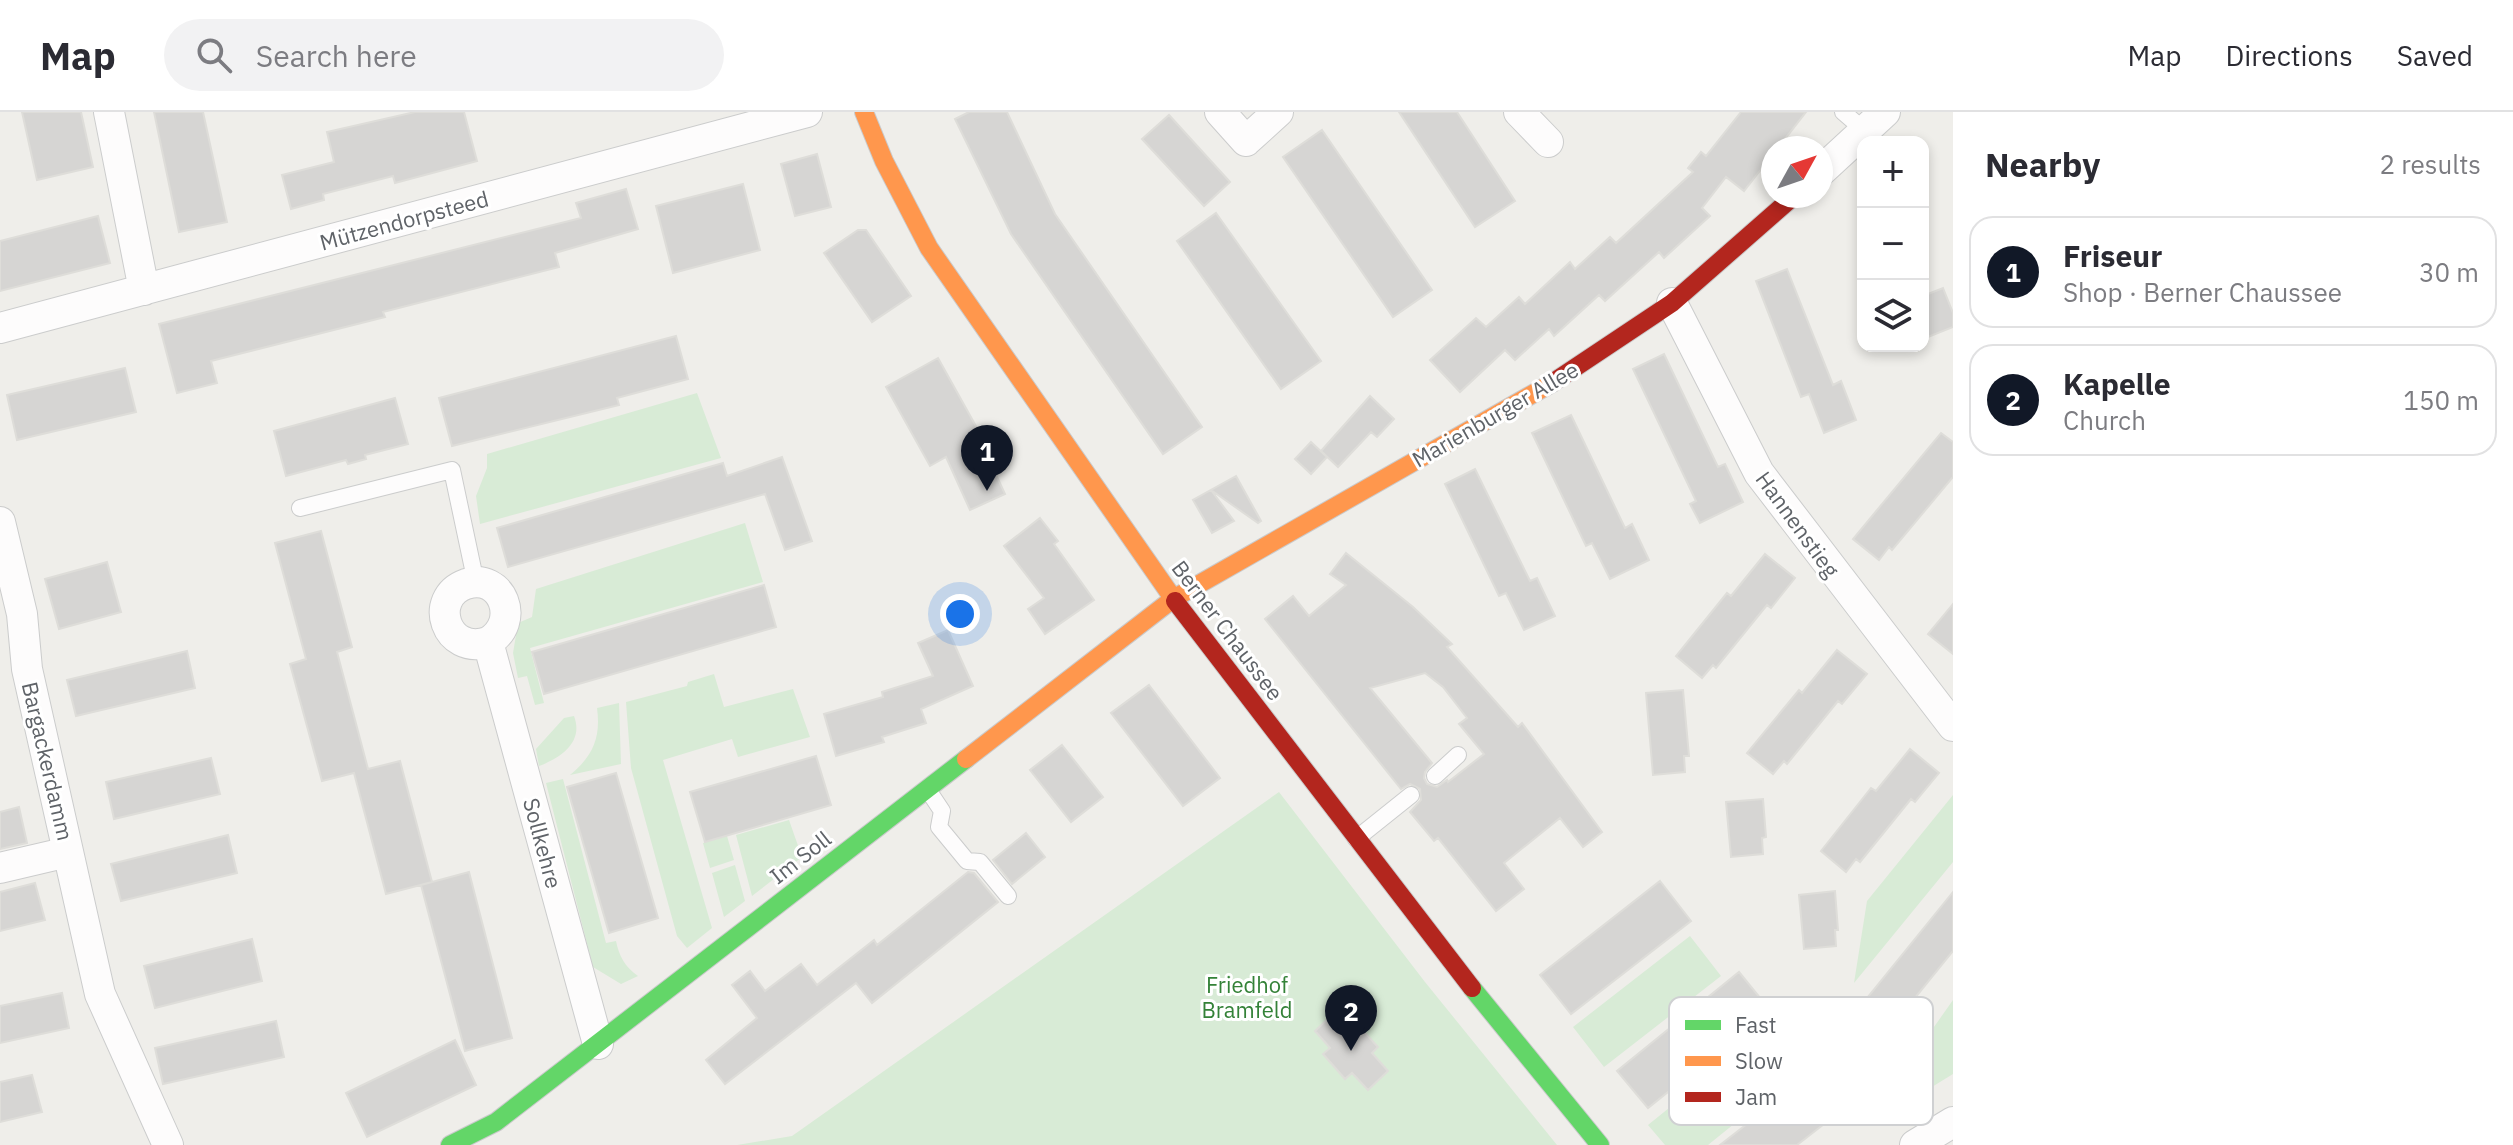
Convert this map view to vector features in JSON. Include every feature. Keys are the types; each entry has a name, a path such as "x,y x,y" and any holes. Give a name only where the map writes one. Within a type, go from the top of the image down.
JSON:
{"street":[{"path":"109,112 144,290"},
{"name":"Mützendorpsteed","path":"0,328 807,112"},
{"name":"Berner Chaussee","path":"864,112 884,161 929,248 1173,599 1356,840 1600,1145"},
{"path":"1220,112 1246,141 1278,112"},
{"path":"1519,112 1548,142"},
{"path":"1833,156 1864,118"},
{"name":"Marienburger Allee","path":"1173,599 1572,371 1672,303 1780,208"},
{"name":"Hannenstieg","path":"1672,303 1759,473 1953,726"},
{"name":"Bargackerdamm","path":"0,522 22,614 14,672 68,852 100,994 168,1145"},
{"path":"476,583 495,590 505,603 505,626 488,642 481,645 466,643 457,639 446,624 446,607 452,594 465,585 476,583"},
{"name":"Im Soll","path":"450,1145 496,1122 1173,599"},
{"name":"Sollkehre","path":"488,642 598,1044"},
{"name":"Bargackerdamm","path":"0,868 68,852"},
{"path":"1915,1145 1953,1122"}],"lane":[{"path":"300,508 452,470 476,583"},
{"path":"1435,776 1458,755"},
{"path":"927,789 942,811 939,827 967,861 980,862 1008,896"},
{"path":"1356,840 1411,795"}],"green space":[{"path":"697,393 721,458 480,524 476,496 487,468 487,454"},
{"path":"745,523 763,582 530,648 544,703 535,705 527,676 518,678 513,653 518,623 532,617 536,589"},
{"path":"714,674 724,707 793,689 810,737 738,757 732,739 663,760 712,928 687,948 677,936 631,768 626,702 687,686 688,682"},
{"path":"619,703 621,764 570,775 594,746 598,728 597,708"},
{"path":"574,716 576,734 573,741 562,754 539,766 536,749 564,718"},
{"path":"563,779 606,943 616,941 623,961 638,976 621,984 593,967 546,783"},
{"name":"Friedhof Bramfeld","path":"1279,792 1425,982 1557,1145 737,1145 792,1136"},
{"path":"1953,795 1953,862 1854,983 1867,901"},
{"path":"789,820 802,857 752,896 736,835"},
{"path":"727,836 734,860 710,868 703,843"},
{"path":"735,865 745,901 724,917 712,873"},
{"path":"1690,936 1721,976 1694,997 1669,997 1669,1016 1604,1067 1573,1027"},
{"path":"1953,1000 1953,1074 1933,1086 1933,1028"},
{"path":"1669,1108 1669,1125 1733,1125 1708,1145 1665,1145 1648,1125"}],"building":[{"path":"22,112 81,112 93,167 37,180"},
{"path":"154,112 203,112 227,222 179,232"},
{"path":"415,112 464,112 477,161 395,183 393,176 323,194 324,200 291,209 282,175 334,162 327,132"},
{"path":"969,112 1007,112 1055,214 1202,427 1163,454 1011,234 955,119"},
{"path":"1399,112 1457,112 1515,201 1475,227"},
{"path":"1741,112 1806,112 1787,136 1761,136 1761,169 1744,191 1726,177 1702,208 1710,216 1664,258 1659,252 1605,301 1599,295 1554,336 1549,329 1515,360 1505,350 1460,392 1430,360 1476,318 1486,327 1519,297 1525,304 1570,262 1575,269 1610,237 1616,243 1693,172 1688,168 1701,152 1706,156"},
{"path":"1169,115 1230,182 1204,206 1142,139"},
{"path":"1322,130 1432,290 1393,317 1283,157"},
{"path":"817,154 831,207 795,216 781,164"},
{"path":"743,184 760,250 673,273 656,206"},
{"path":"626,189 638,229 555,253 559,267 383,312 385,317 211,361 217,383 177,393 159,324 581,218 576,203"},
{"path":"1216,213 1321,361 1281,389 1177,241"},
{"path":"98,216 110,263 0,291 0,241"},
{"path":"858,230 866,230 911,296 872,322 824,253"},
{"path":"1787,269 1833,385 1841,381 1856,420 1824,433 1809,394 1801,397 1756,281"},
{"path":"1943,288 1953,313 1953,327 1929,337 1929,294"},
{"path":"676,336 688,379 617,398 619,405 452,446 439,398"},
{"path":"1664,354 1718,467 1725,464 1743,502 1700,523 1690,504 1696,501 1633,369"},
{"path":"938,358 982,437 979,438 1005,494 970,510 946,457 930,466 886,387"},
{"path":"125,368 136,412 17,440 7,395"},
{"path":"1370,396 1394,419 1377,437 1371,432 1338,467 1321,451"},
{"path":"395,398 408,444 365,455 366,459 348,464 346,460 286,476 274,431"},
{"path":"1571,415 1625,528 1632,524 1649,560 1610,579 1592,543 1586,546 1532,433"},
{"path":"1941,433 1953,442 1953,477 1892,550 1889,547 1879,560 1853,539"},
{"path":"1311,442 1327,457 1311,474 1295,459"},
{"path":"782,457 812,541 785,550 765,494 508,567 497,528 723,463 727,476"},
{"path":"1475,469 1530,581 1537,578 1555,616 1524,630 1506,593 1499,596 1445,484"},
{"path":"1236,476 1261,521 1258,523 1211,490 1234,521 1212,533 1193,500"},
{"path":"1040,518 1058,541 1054,544 1094,600 1045,634 1028,609 1044,598 1004,546"},
{"path":"321,531 352,647 337,652 368,769 400,761 432,882 386,894 354,773 322,781 290,664 306,659 275,543"},
{"path":"1346,553 1413,607 1452,644 1447,647 1518,727 1522,723 1602,832 1583,847 1560,818 1504,863 1524,889 1496,911 1438,838 1434,841 1410,812 1421,800 1420,789 1410,784 1401,789 1265,619 1293,596 1309,616 1346,585 1330,574","holes":["1425,673 1443,687 1467,718 1459,724 1484,754 1437,787 1427,784 1424,778 1432,763 1370,688"]},
{"path":"1765,554 1795,578 1771,608 1767,605 1716,668 1713,665 1702,678 1676,656 1727,593 1731,596"},
{"path":"107,562 121,612 59,629 45,579"},
{"path":"764,585 776,627 544,694 532,652"},
{"path":"1953,604 1953,654 1928,634"},
{"path":"948,630 973,686 921,709 926,723 882,737 884,742 836,756 824,714 883,697 882,692 933,676 918,643"},
{"path":"1837,650 1867,674 1842,704 1838,701 1787,764 1784,761 1773,774 1747,753"},
{"path":"187,651 195,688 76,716 67,680"},
{"path":"1149,685 1220,778 1183,806 1111,713"},
{"path":"1683,690 1689,756 1684,756 1685,772 1653,775 1646,693"},
{"path":"1062,745 1103,797 1071,822 1030,770"},
{"path":"1910,749 1939,773 1915,802 1911,799 1860,862 1856,859 1846,872 1821,851 1871,788 1876,791"},
{"path":"816,756 831,805 705,842 690,792"},
{"path":"211,758 220,794 114,819 106,782"},
{"path":"616,773 658,918 609,933 567,787"},
{"path":"1763,799 1766,837 1762,838 1763,854 1731,857 1726,802"},
{"path":"19,807 27,843 0,849 0,812"},
{"path":"1026,833 1045,857 1012,884 993,860"},
{"path":"228,835 237,873 121,901 111,864"},
{"path":"469,872 512,1038 465,1051 421,885"},
{"path":"968,872 974,873 998,902 872,1003 856,983 725,1084 706,1060 757,1018 732,985 750,971 765,991 801,964 817,985 874,940 877,945"},
{"path":"1660,881 1691,921 1571,1014 1540,975"},
{"path":"35,883 45,920 0,931 0,892"},
{"path":"1835,891 1836,946 1804,949 1799,895"},
{"path":"1953,892 1953,951 1916,997 1868,997"},
{"path":"252,939 262,981 155,1008 144,966"},
{"path":"1739,972 1759,997 1708,997"},
{"path":"62,993 69,1028 0,1043 0,1006"},
{"path":"1335,1012 1351,1030 1357,1024 1378,1047 1372,1053 1388,1071 1368,1090 1352,1073 1345,1079 1323,1054 1330,1048 1315,1031"},
{"path":"276,1021 284,1057 163,1084 155,1048"},
{"path":"1669,1029 1669,1091 1648,1108 1617,1071"},
{"path":"455,1040 476,1085 367,1137 346,1093"},
{"path":"32,1075 42,1112 0,1122 0,1082"},
{"path":"1746,1125 1823,1125 1797,1145 1720,1145"}],"traffic: fast":[{"path":"450,1145 496,1122 966,759"},
{"path":"1472,988 1600,1145"}],"traffic: slow":[{"path":"864,112 884,161 929,248 1175,601"},
{"path":"966,759 1173,599 1552,383"}],"traffic: jam":[{"path":"1552,383 1672,303 1780,208"},
{"path":"1175,601 1472,988"}],"place":[{"name":"Friseur","path":"987,491"},
{"name":"Kapelle","path":"1351,1051"}]}
